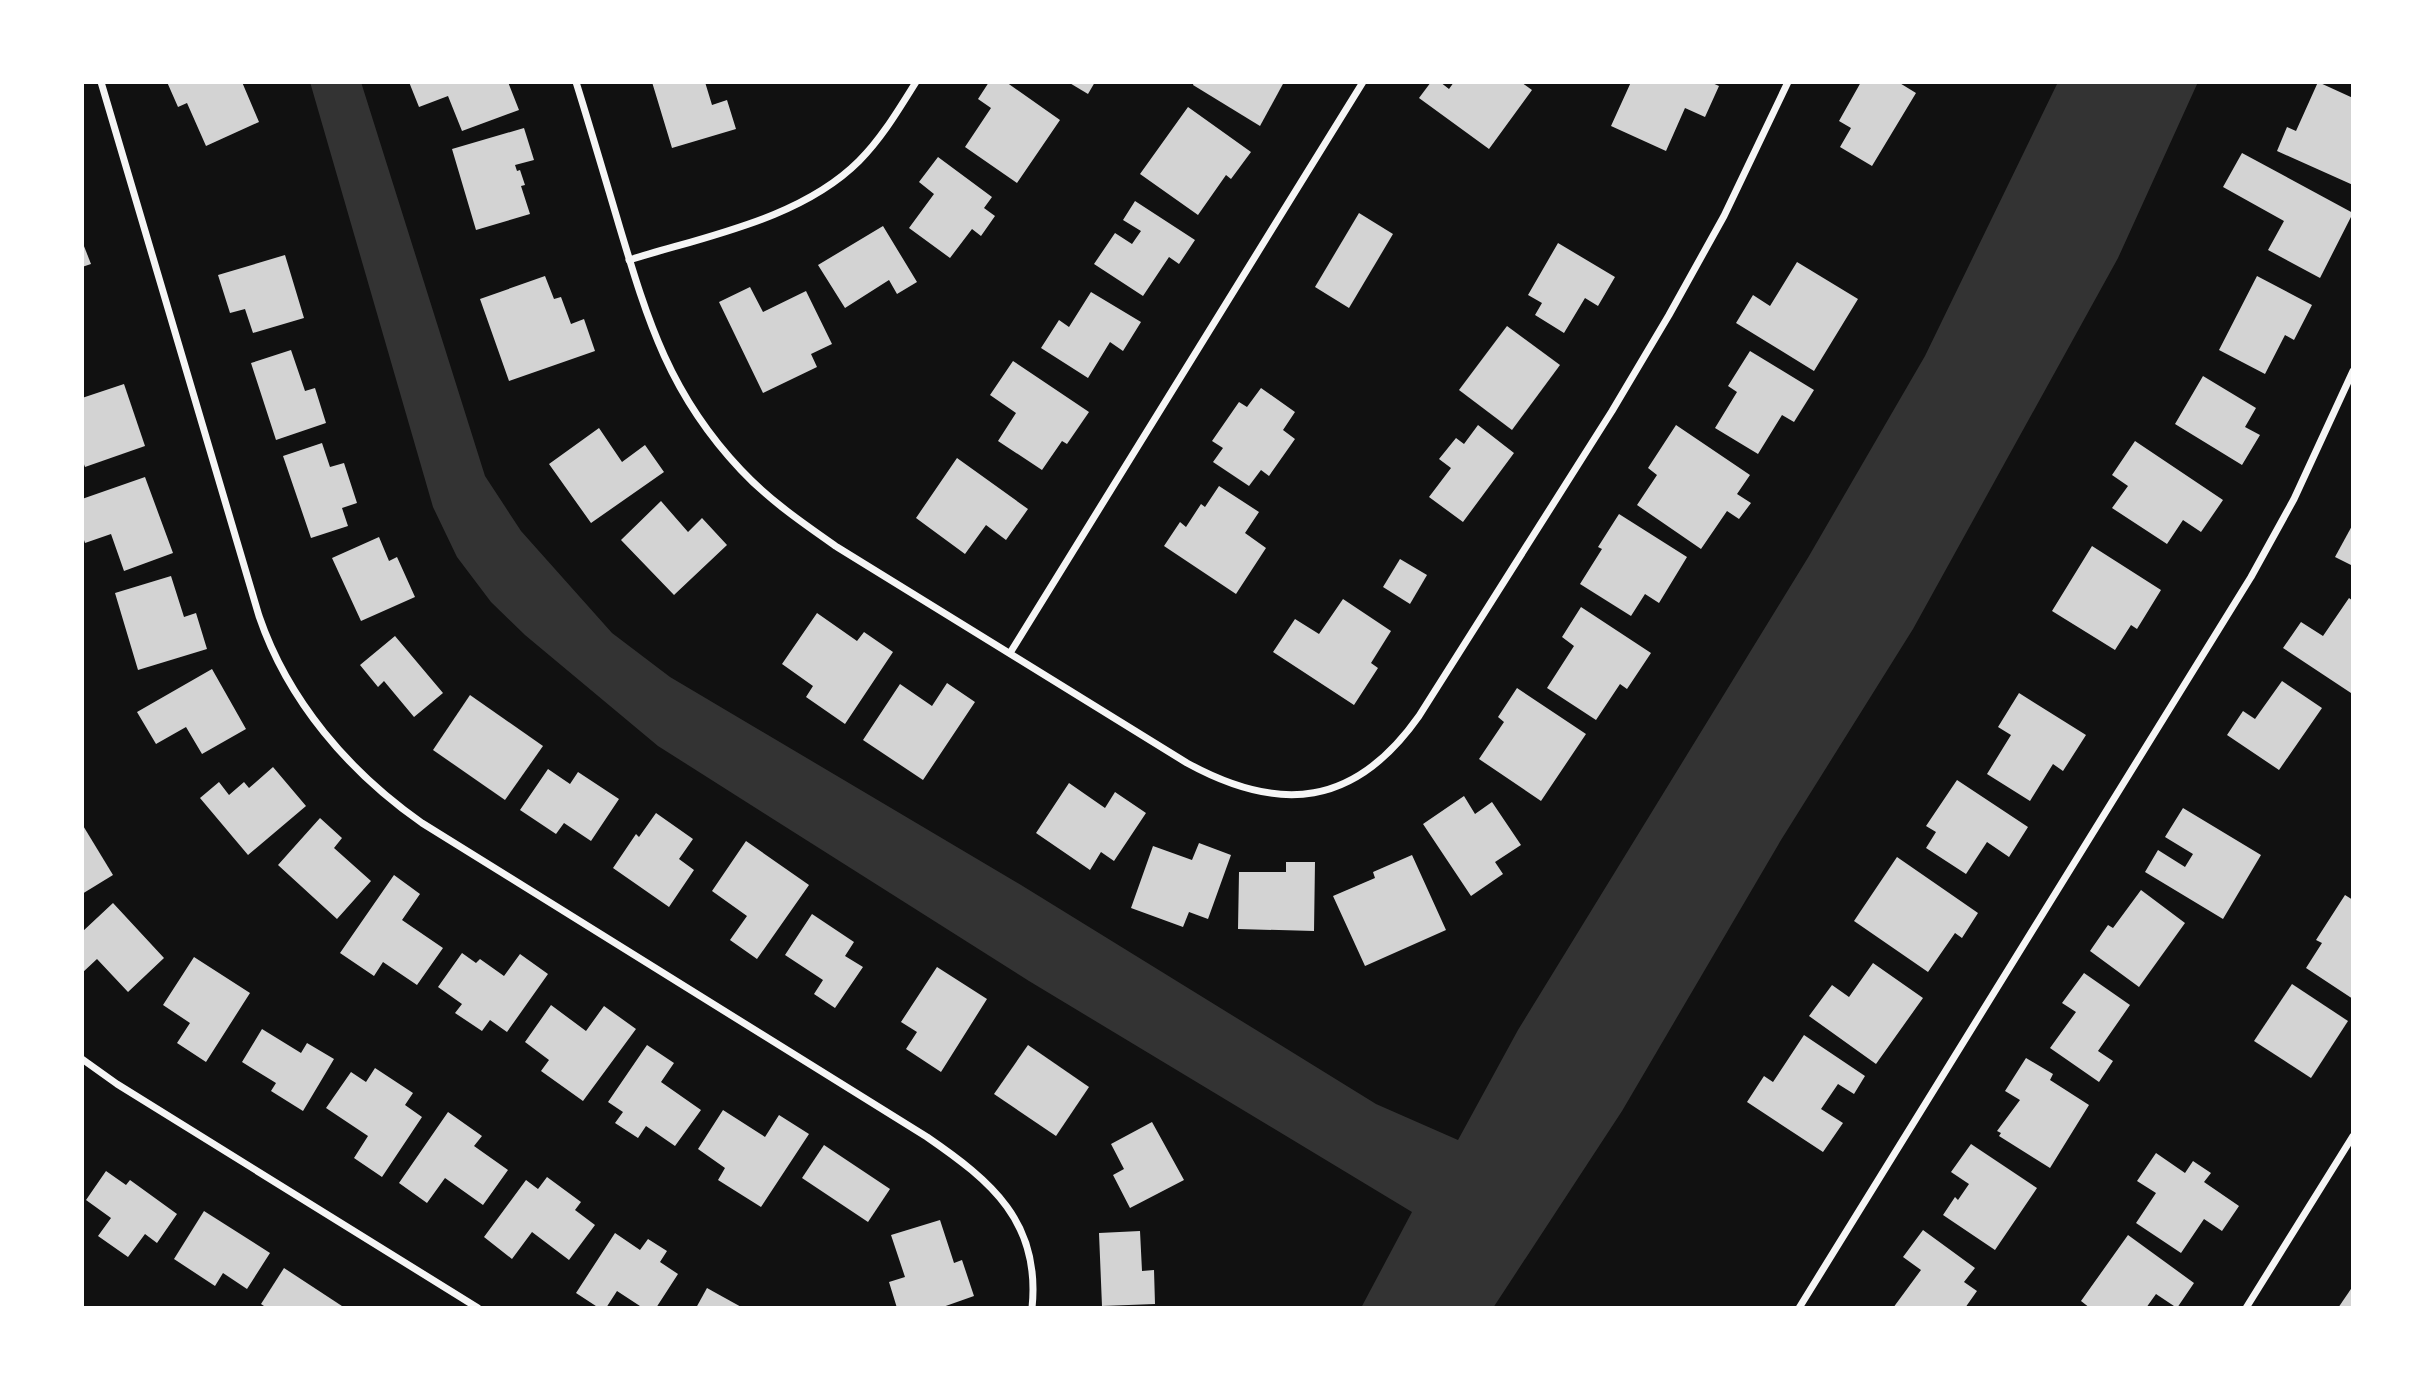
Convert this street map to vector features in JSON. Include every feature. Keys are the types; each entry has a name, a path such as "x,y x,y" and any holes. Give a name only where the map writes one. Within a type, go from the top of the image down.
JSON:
{"street":[{"path":"101,82 259,616 276,658 317,725 376,787 422,823 927,1137 970,1167 1006,1204 1024,1236 1032,1277 1032,1308"},
{"path":"576,82 651,329 671,371 703,423 743,472 807,526 1187,763 1233,785 1282,795 1314,792 1352,779 1381,760 1408,732 1612,411 1724,216 1788,82"},
{"path":"629,260 780,212 826,188 861,159 875,143 916,82"},
{"path":"1010,653 1363,82"},
{"path":"1799,1308 2251,577 2290,508 2353,371"},
{"path":"82,1059 117,1084 478,1308"},
{"path":"2246,1308 2353,1136"}],"shaded area":[{"path":"310,82 361,82 485,476 521,531 612,633 670,677 1021,885 1376,1104 1458,1140 1518,1030 1809,556 1925,356 2058,82 2198,82 2118,258 1913,629 1781,840 1622,1111 1493,1308 1361,1308 1412,1212 1029,981 658,746 525,635 491,602 457,557 433,507"}],"building":[{"path":"167,82 242,82 259,122 206,146 187,103 178,107"},
{"path":"409,82 508,82 519,110 462,131 448,96 419,107"},
{"path":"652,82 705,82 712,105 727,100 736,129 672,148"},
{"path":"989,82 1006,82 1060,120 1017,183 965,147 991,108 978,99"},
{"path":"1068,82 1095,82 1088,94"},
{"path":"1194,82 1284,82 1260,126 1193,85"},
{"path":"1431,82 1440,82 1449,89 1454,82 1521,82 1532,90 1489,149 1419,98"},
{"path":"1631,82 1710,82 1719,86 1705,117 1685,108 1666,151 1611,126"},
{"path":"1861,82 1898,82 1916,93 1872,166 1840,147 1851,128 1839,121"},
{"path":"2318,82 2353,98 2353,185 2277,151 2287,127 2296,131"},
{"path":"1188,107 1251,152 1231,179 1226,175 1198,215 1140,174"},
{"path":"524,128 534,160 515,165 517,171 520,170 525,185 521,186 530,214 476,230 452,149"},
{"path":"2242,153 2353,213 2320,278 2268,250 2284,221 2223,187"},
{"path":"938,157 992,197 984,208 995,216 981,236 972,229 950,258 909,228 934,194 919,182"},
{"path":"1135,201 1195,240 1179,264 1169,257 1143,296 1094,264 1115,233 1132,244 1141,231 1123,220"},
{"path":"1359,213 1393,234 1349,308 1315,287"},
{"path":"883,226 917,282 897,294 889,280 845,308 818,265"},
{"path":"82,241 91,264 82,267"},
{"path":"1558,243 1615,277 1598,306 1585,298 1564,333 1535,315 1542,303 1528,295"},
{"path":"285,255 304,318 253,333 245,309 230,313 218,275"},
{"path":"1797,262 1858,299 1814,371 1736,323 1753,295 1770,306"},
{"path":"545,276 554,299 561,297 571,324 584,319 595,351 509,381 480,299"},
{"path":"2257,276 2312,305 2294,340 2285,335 2265,374 2219,350"},
{"path":"750,287 763,312 806,291 832,344 811,354 817,367 763,393 719,302"},
{"path":"1091,292 1141,322 1123,351 1110,342 1088,378 1041,348 1059,320 1069,327"},
{"path":"1507,326 1560,365 1512,430 1459,390"},
{"path":"291,350 305,391 315,388 326,423 276,440 251,363"},
{"path":"1750,351 1814,390 1794,422 1782,415 1758,454 1715,428 1737,392 1728,386"},
{"path":"1013,361 1089,412 1067,444 1062,441 1042,470 998,441 1016,413 990,395"},
{"path":"2203,376 2256,408 2245,427 2260,435 2242,465 2175,424"},
{"path":"124,384 145,446 85,467 82,459 82,398"},
{"path":"1261,388 1295,412 1283,430 1295,439 1269,476 1261,470 1249,486 1213,462 1223,448 1212,441 1239,402 1247,407"},
{"path":"1478,425 1514,453 1463,522 1429,497 1451,468 1439,459 1456,438 1464,444"},
{"path":"1676,425 1750,475 1737,494 1751,503 1739,519 1727,511 1701,549 1637,505 1657,475 1648,468"},
{"path":"599,428 622,462 645,445 664,472 591,523 549,464"},
{"path":"2135,441 2223,500 2201,532 2183,520 2167,544 2112,508 2128,486 2112,475"},
{"path":"322,443 330,467 344,463 357,503 342,508 348,526 311,538 283,456"},
{"path":"957,458 1028,509 1006,540 986,525 965,554 916,518"},
{"path":"145,477 173,553 124,571 111,534 85,543 82,534 82,499"},
{"path":"1219,486 1259,512 1245,533 1266,548 1236,594 1164,546 1180,522 1186,527 1201,504 1205,507"},
{"path":"661,501 688,532 702,518 727,545 674,595 621,540"},
{"path":"1619,514 1687,557 1659,603 1645,594 1631,616 1580,584 1602,549 1598,547"},
{"path":"2353,524 2353,566 2335,557"},
{"path":"379,537 389,561 397,557 415,597 361,621 332,558"},
{"path":"2092,546 2161,590 2137,629 2131,625 2115,650 2052,611"},
{"path":"1400,559 1427,575 1410,604 1383,587"},
{"path":"171,576 184,617 196,613 207,649 138,670 115,593"},
{"path":"2349,598 2353,601 2351,693 2283,648 2301,622 2323,636"},
{"path":"1343,599 1391,631 1371,663 1378,668 1354,705 1273,652 1295,619 1319,634"},
{"path":"1581,607 1651,653 1627,689 1620,684 1596,720 1547,688 1574,646 1562,637"},
{"path":"817,613 857,641 864,632 893,652 845,724 806,697 813,686 782,664"},
{"path":"395,636 443,693 414,717 384,681 378,687 360,665"},
{"path":"212,669 246,729 202,754 186,727 156,744 137,712"},
{"path":"2282,681 2322,708 2279,770 2227,735 2243,711 2255,719"},
{"path":"947,683 975,702 923,780 863,740 900,684 932,706"},
{"path":"1517,688 1586,734 1541,801 1479,759 1504,722 1498,717"},
{"path":"2019,693 2086,735 2063,771 2053,764 2030,801 1987,774 2011,735 1998,727"},
{"path":"470,695 543,746 505,800 433,750"},
{"path":"273,767 306,806 248,855 200,798 219,782 229,795 244,782 249,788"},
{"path":"548,769 570,784 578,772 619,799 591,841 564,823 556,834 520,810"},
{"path":"1957,780 2028,827 2009,857 1987,842 1966,874 1926,848 1936,832 1926,826"},
{"path":"1069,783 1105,808 1115,792 1146,813 1114,861 1101,852 1090,870 1036,833"},
{"path":"1464,796 1475,814 1492,802 1521,845 1495,862 1503,874 1471,896 1423,824"},
{"path":"2183,808 2261,855 2223,919 2145,872 2158,850 2185,867 2193,854 2165,837"},
{"path":"656,813 693,839 679,859 694,870 669,907 613,868 636,834 639,837"},
{"path":"320,818 342,838 334,848 371,881 337,919 278,865"},
{"path":"82,824 113,875 82,894"},
{"path":"746,841 809,885 757,959 730,940 747,916 712,891"},
{"path":"1199,843 1231,855 1208,919 1189,912 1183,927 1131,908 1153,846 1192,860"},
{"path":"1412,855 1446,930 1365,966 1333,896 1375,878 1373,872"},
{"path":"1897,857 1978,913 1962,938 1955,933 1928,972 1854,921"},
{"path":"1286,862 1315,862 1314,931 1238,929 1239,872 1286,872"},
{"path":"394,875 420,894 402,920 443,948 417,985 383,962 374,976 340,953"},
{"path":"2141,890 2185,923 2139,987 2090,951 2108,925 2113,928"},
{"path":"2345,895 2353,900 2353,999 2306,968 2322,943 2316,940"},
{"path":"113,903 164,958 128,992 97,959 82,973 82,932"},
{"path":"812,914 854,942 845,956 863,967 835,1008 814,994 823,980 785,955"},
{"path":"462,953 476,963 480,959 504,976 520,954 548,974 507,1032 490,1020 482,1031 455,1013 462,1004 438,987"},
{"path":"194,957 250,993 206,1062 177,1043 190,1023 163,1005"},
{"path":"1873,963 1923,998 1876,1064 1809,1016 1832,985 1849,997"},
{"path":"937,967 987,999 941,1072 906,1049 917,1032 901,1022"},
{"path":"2084,973 2130,1005 2098,1051 2113,1061 2099,1082 2050,1048 2076,1012 2062,1003"},
{"path":"2292,984 2348,1021 2311,1078 2254,1041"},
{"path":"551,1005 586,1031 604,1006 636,1029 583,1101 541,1071 549,1060 525,1042"},
{"path":"262,1029 301,1053 307,1043 334,1059 303,1111 271,1091 276,1083 242,1062"},
{"path":"1804,1035 1865,1076 1854,1094 1838,1084 1821,1109 1843,1123 1823,1152 1747,1102 1764,1076 1773,1082"},
{"path":"647,1045 674,1063 661,1082 701,1110 675,1146 646,1126 638,1138 615,1123 623,1112 608,1102"},
{"path":"1028,1045 1089,1087 1056,1136 994,1094"},
{"path":"2026,1058 2053,1074 2050,1080 2089,1105 2050,1168 1999,1136 2001,1133 1997,1131 2020,1100 2005,1091"},
{"path":"375,1068 413,1093 405,1105 422,1117 382,1177 354,1158 368,1136 326,1108 351,1072 366,1082"},
{"path":"723,1110 765,1137 779,1115 809,1134 761,1207 718,1180 725,1168 698,1149"},
{"path":"448,1112 482,1136 474,1146 508,1170 483,1205 445,1178 427,1203 399,1183"},
{"path":"1152,1122 1184,1180 1130,1208 1113,1175 1124,1169 1111,1144"},
{"path":"1971,1144 2037,1188 1995,1250 1943,1215 1955,1197 1958,1200 1969,1184 1951,1172"},
{"path":"824,1145 890,1189 868,1222 802,1178"},
{"path":"2156,1153 2185,1173 2193,1161 2211,1173 2204,1182 2239,1206 2222,1231 2204,1219 2181,1253 2136,1223 2156,1193 2137,1181"},
{"path":"106,1171 126,1185 130,1180 177,1214 157,1243 145,1234 128,1257 98,1236 111,1218 86,1200"},
{"path":"547,1177 581,1202 575,1210 595,1225 569,1260 532,1232 512,1259 484,1237 526,1180 538,1189"},
{"path":"204,1211 270,1253 247,1289 223,1273 215,1286 174,1259"},
{"path":"940,1220 954,1263 962,1260 974,1296 940,1308 897,1308 889,1282 905,1277 891,1235"},
{"path":"1923,1230 1975,1268 1964,1282 1977,1291 1965,1308 1893,1308 1921,1270 1903,1257"},
{"path":"1140,1231 1142,1271 1154,1270 1155,1304 1102,1306 1099,1233"},
{"path":"615,1233 640,1250 648,1239 667,1251 660,1262 678,1274 656,1308 643,1308 617,1291 606,1308 599,1308 576,1293"},
{"path":"2128,1235 2194,1283 2177,1308 2156,1294 2146,1308 2090,1308 2081,1301"},
{"path":"284,1268 345,1308 267,1308 261,1304"},
{"path":"2353,1286 2353,1308 2338,1308"},
{"path":"707,1288 743,1308 696,1308"}]}
